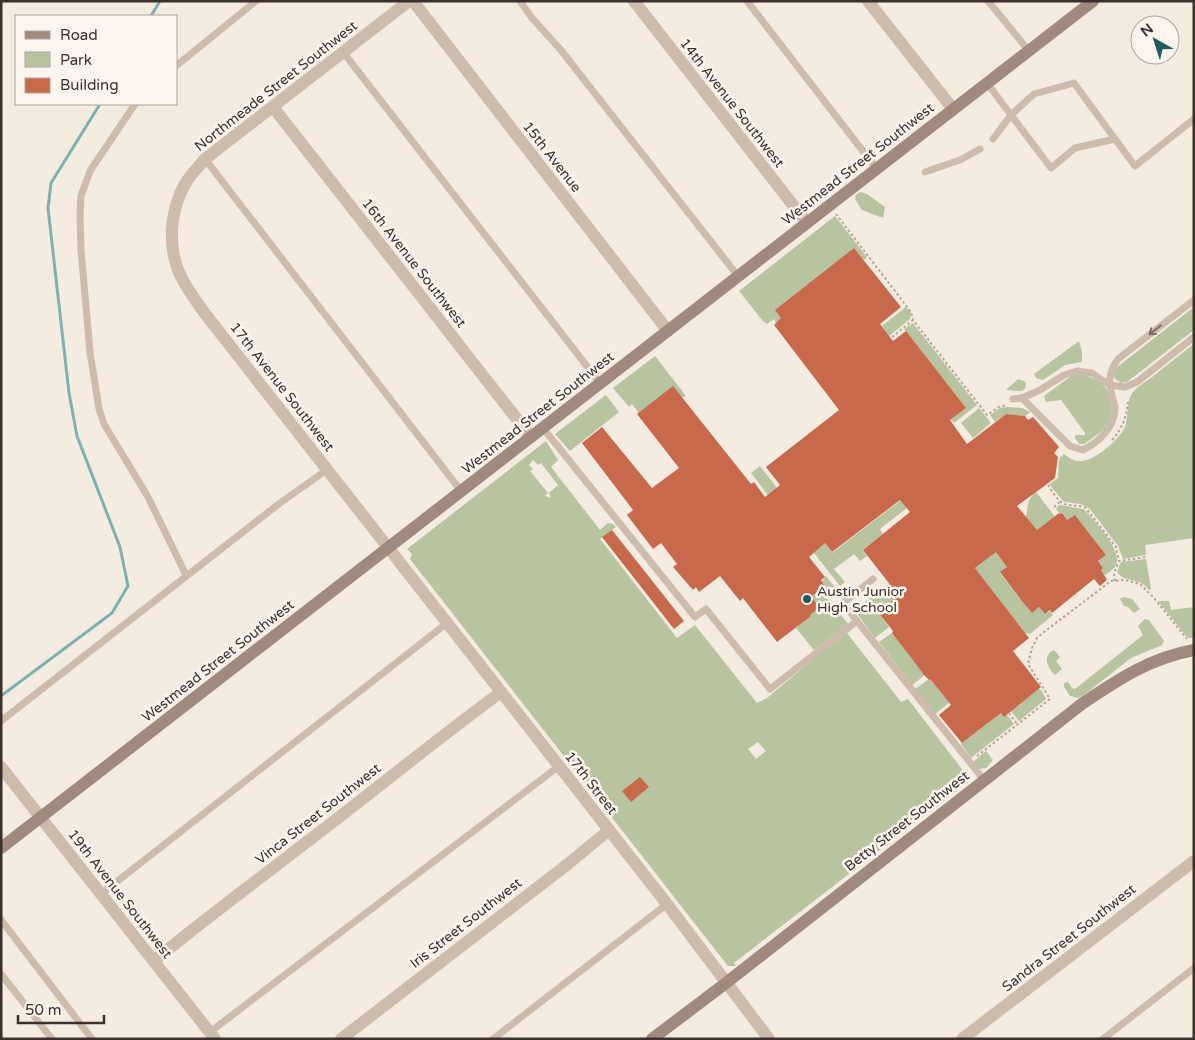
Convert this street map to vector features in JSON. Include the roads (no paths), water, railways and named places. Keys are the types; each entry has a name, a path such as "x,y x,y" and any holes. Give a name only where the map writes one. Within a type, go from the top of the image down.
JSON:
{"street":[{"name":"Northmeade Street Southwest","path":"172,235 173,222 180,195 186,182 205,159 411,1"},
{"name":"15th Avenue","path":"411,1 668,331"},
{"name":"14th Avenue Southwest","path":"634,1 807,222"},
{"path":"868,1 953,109"},
{"name":"Westmead Street Southwest","path":"1,848 1093,1"},
{"name":"16th Avenue Southwest","path":"273,107 531,437"},
{"name":"17th Avenue Southwest","path":"172,235 176,263 187,288 203,311 389,547"},
{"name":"17th Street","path":"389,547 500,692 667,904 769,1039"},
{"name":"Betty Street Southwest","path":"652,1039 1077,707 1130,672 1190,645"},
{"name":"Vinca Street Southwest","path":"154,962 500,692"},
{"name":"19th Avenue Southwest","path":"1,767 213,1036"},
{"name":"Iris Street Southwest","path":"341,1039 568,864 609,830"},
{"name":"Sandra Street Southwest","path":"962,1039 1194,861"}],"lane":[{"path":"178,64 256,1"},
{"path":"520,1 532,18 560,49 738,276"},
{"path":"747,1 876,168"},
{"path":"988,1 1029,50"},
{"path":"343,52 600,383"},
{"path":"987,83 1051,168 1075,148 1115,138"},
{"path":"993,139 1011,115 1034,94 1074,83 1135,166 1194,119"},
{"path":"134,105 90,171 81,196 80,250 90,352 99,409 104,424 148,496 186,575"},
{"path":"925,172 960,160 980,149"},
{"path":"205,159 461,491"},
{"path":"1022,398 1070,446 1083,450 1096,443 1106,432 1112,420 1115,407 1109,385 1112,368 1118,359 1194,300"},
{"path":"1013,402 1040,390 1064,374 1078,371 1092,373 1109,385 1125,387 1137,382 1194,337"},
{"path":"543,428 695,617 706,609 770,690 857,621"},
{"path":"1,721 186,575 280,503 328,470"},
{"path":"873,579 843,603 984,780"},
{"path":"101,894 447,623"},
{"path":"213,1036 559,766"},
{"path":"493,1039 667,904"},
{"path":"1,920 92,1039"},
{"path":"1103,1039 1194,968"},
{"path":"1,974 52,1039"}],"waterway":[{"path":"152,15 160,1"},
{"path":"1,696 112,613 128,586 120,547 77,436 69,393 48,208 51,183 99,105"}],"place":[{"name":"Austin Junior High School","path":"807,599"}]}
